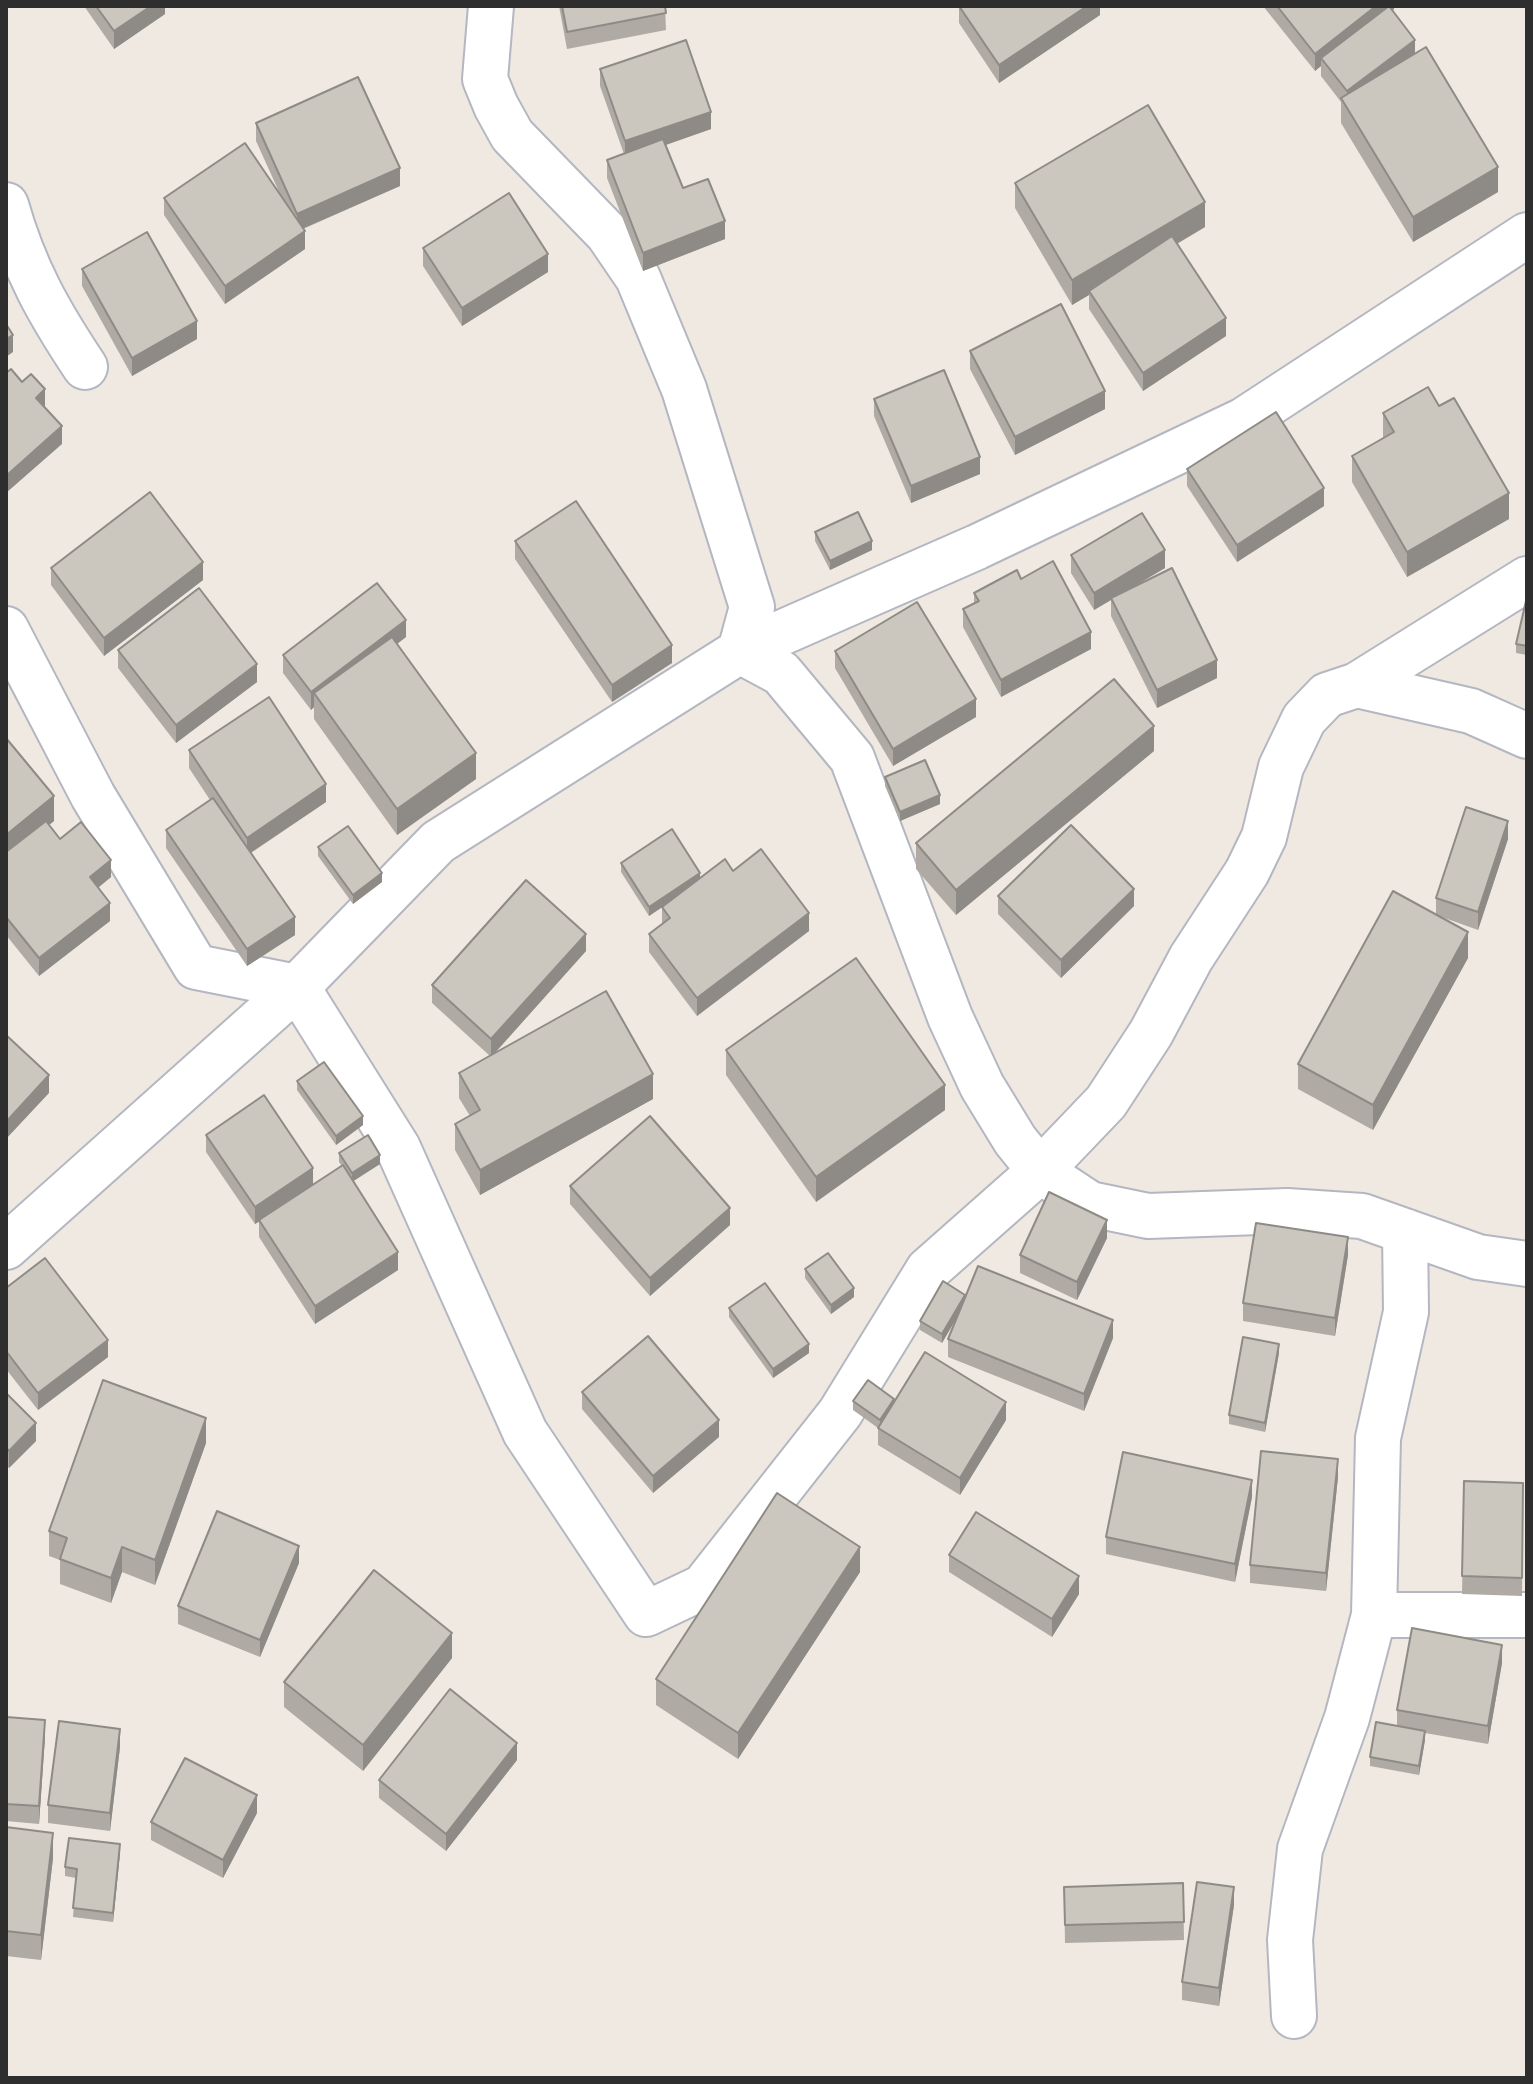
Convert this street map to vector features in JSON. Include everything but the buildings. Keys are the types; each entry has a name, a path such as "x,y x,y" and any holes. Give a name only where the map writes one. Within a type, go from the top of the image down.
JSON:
{"street":[{"path":"491,6 485,79 496,106 512,135 608,234 638,278 684,389 752,607 740,651"},
{"path":"6,205 17,245 46,307 85,367"},
{"path":"6,1247 297,987 438,842 740,651 977,547 1244,420 1527,235"},
{"path":"6,629 93,796 196,967 297,987 398,1148 525,1432 646,1614 703,1587 840,1413 928,1270 1040,1171 1106,1102 1151,1033 1191,958 1247,872 1264,837 1281,767 1304,719 1327,695 1357,685 1527,579"},
{"path":"740,651 781,673 852,758 950,1017 982,1086 1015,1140 1040,1171 1090,1204 1148,1216 1287,1211 1362,1216 1478,1257 1527,1264"},
{"path":"1357,685 1471,711 1527,736"},
{"path":"1294,2016 1290,1940 1300,1849 1347,1718 1374,1615 1378,1438 1406,1312 1405,1231"},
{"path":"1374,1615 1527,1615"}]}
